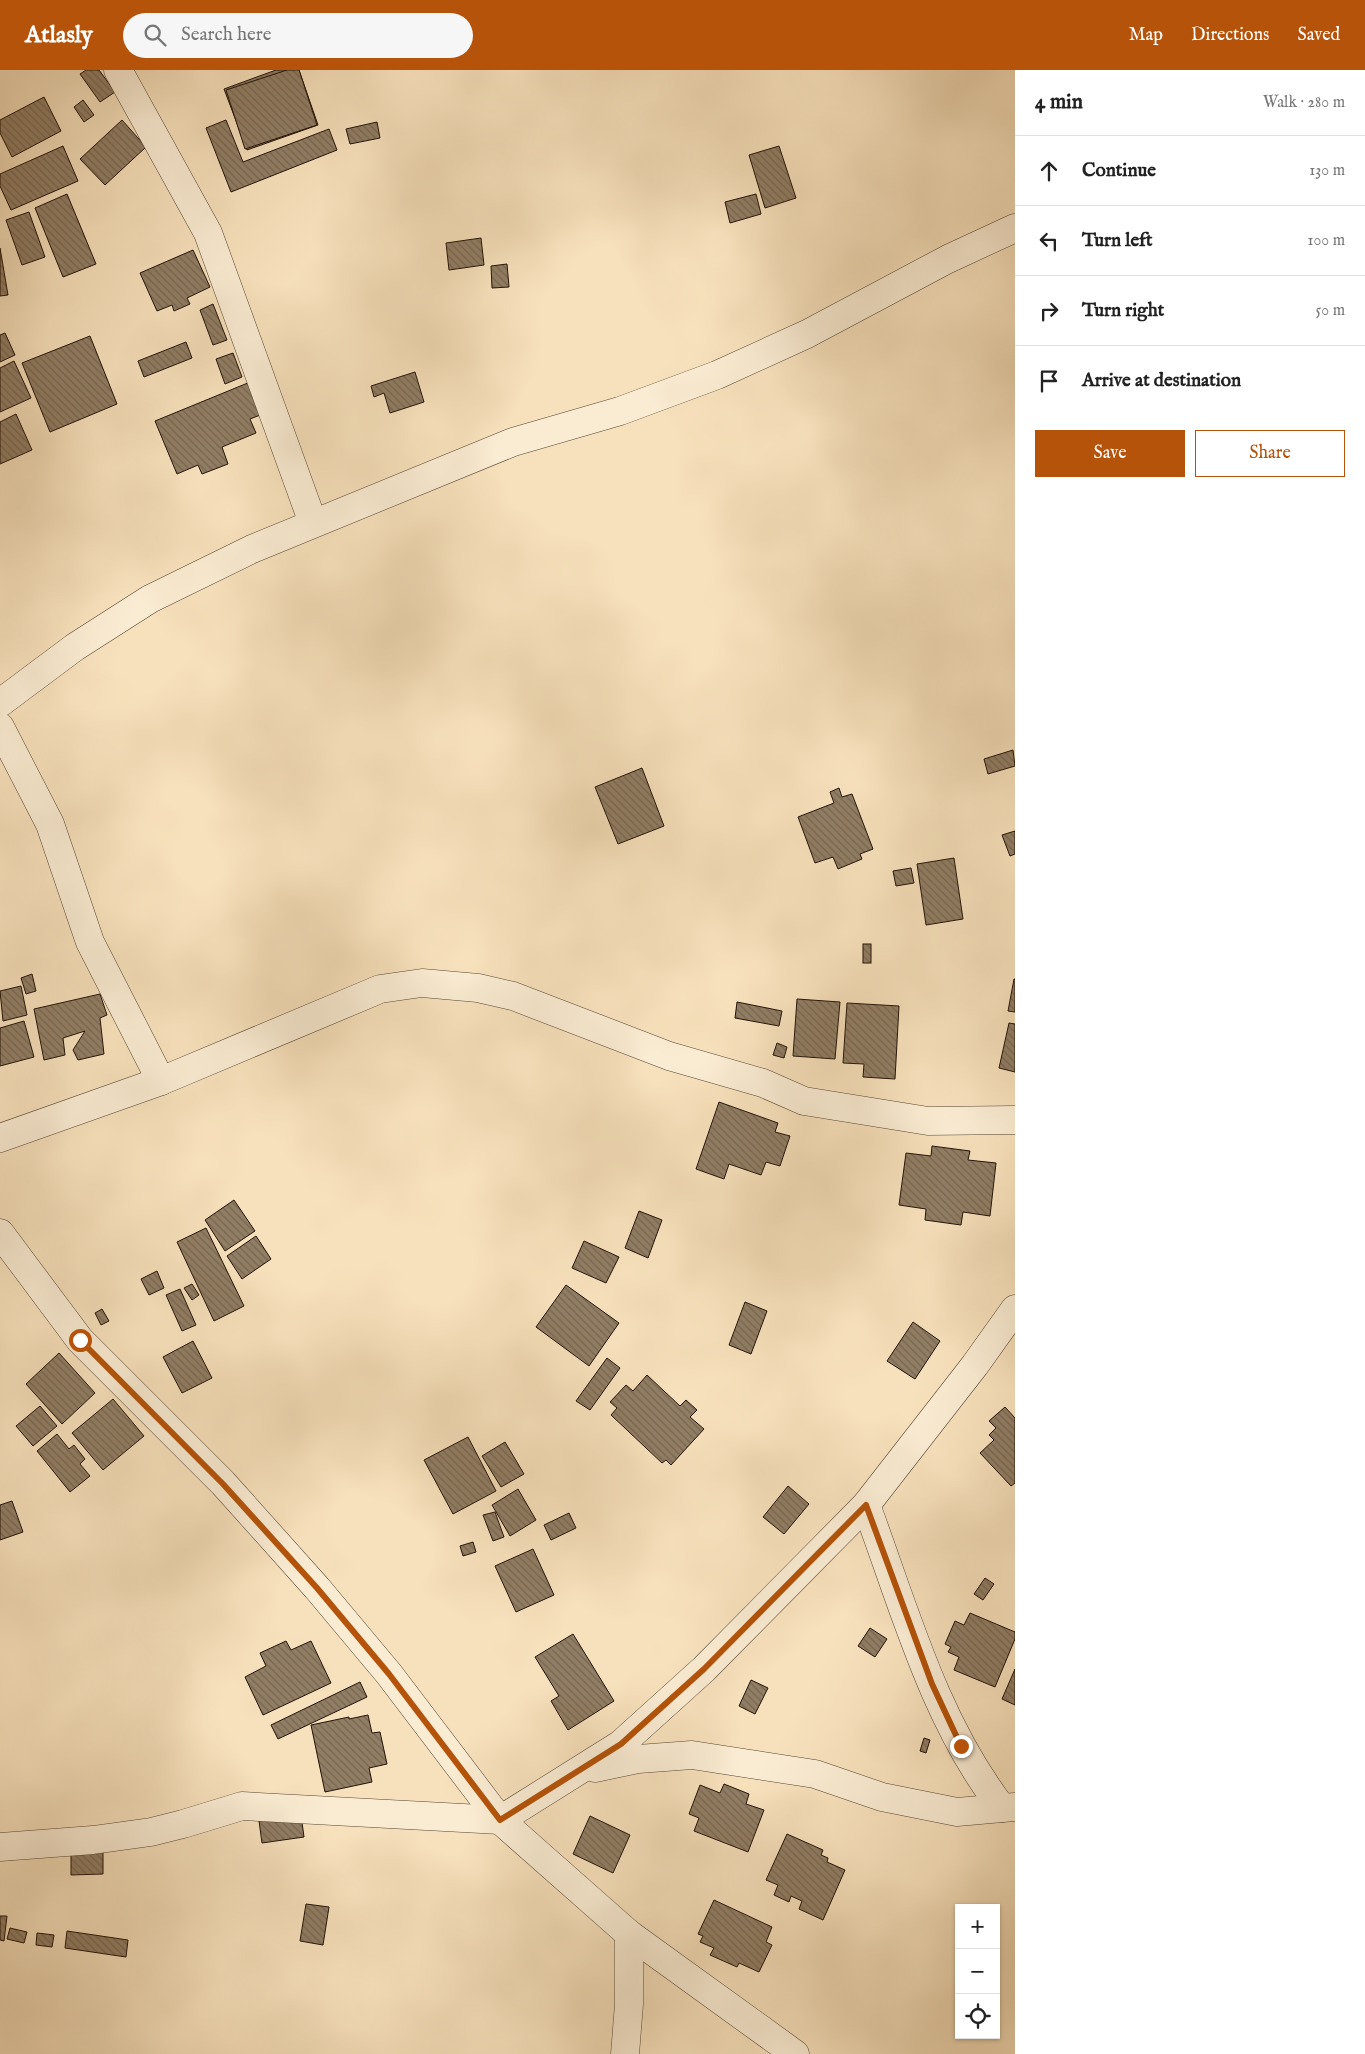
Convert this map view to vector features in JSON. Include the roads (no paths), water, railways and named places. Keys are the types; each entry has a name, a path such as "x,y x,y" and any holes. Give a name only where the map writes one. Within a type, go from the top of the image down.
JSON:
{"street":[{"path":"118,70 208,233 313,523"},
{"path":"0,703 75,647 150,599 252,549 513,442 620,411 718,375 807,334 948,259 1015,228"},
{"path":"0,727 50,824 90,942 161,1080"},
{"path":"0,1138 161,1080 380,989 422,983 478,988 513,996 669,1056 763,1084 804,1101 928,1121 1015,1120"},
{"path":"0,1233 80,1340 223,1484 317,1588 389,1674 500,1820 629,1934 795,2054"},
{"path":"0,1847 93,1840 151,1832 242,1806 500,1820 621,1744 704,1669 866,1505 975,1365 1015,1309"},
{"path":"866,1505 932,1684 978,1778 1008,1807"},
{"path":"575,1773 638,1759 692,1754 816,1774 882,1797 957,1812 1008,1807"},
{"path":"625,2054 629,2004 629,1934"}]}
